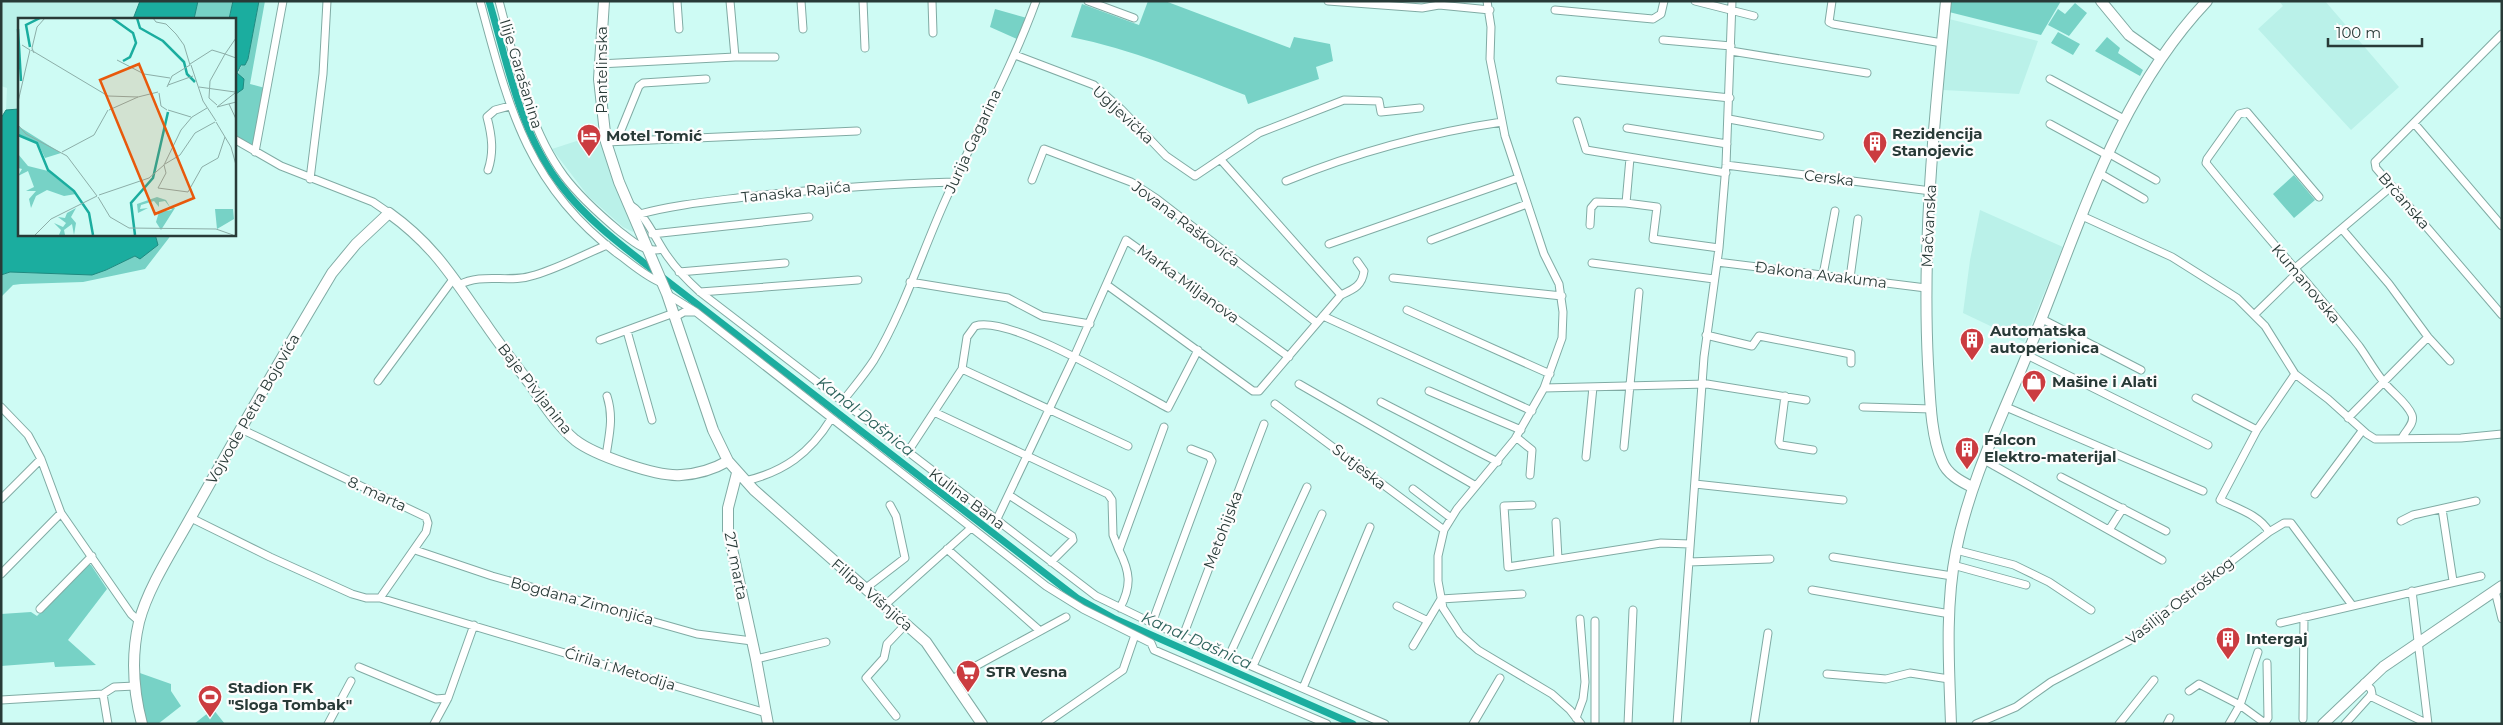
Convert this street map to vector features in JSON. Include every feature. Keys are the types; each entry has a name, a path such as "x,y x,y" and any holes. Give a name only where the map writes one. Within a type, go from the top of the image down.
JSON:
{"street":[{"path":"255,152 283,1"},
{"path":"310,179 323,74 328,1"},
{"path":"480,1 510,106 527,148 542,176 580,221 606,245 646,274 662,283"},
{"name":"Ilije Garašanina","path":"499,1 532,116 552,157 564,176 583,198 631,240 649,250"},
{"name":"Pantelinska","path":"604,1 599,64 600,101 606,142 628,204 662,283"},
{"path":"677,1 679,29"},
{"path":"730,1 735,57"},
{"path":"801,1 803,29"},
{"path":"863,1 865,48"},
{"path":"932,1 933,33"},
{"name":"Jurija Gagarina","path":"842,402 873,360 954,182 1015,55 1036,1"},
{"path":"1088,1 1134,18"},
{"path":"1328,1 1422,8 1438,5 1490,10"},
{"path":"1487,1 1490,10 1490,59 1502,122 1526,204 1544,254 1559,284 1562,296 1562,338 1544,388 1521,430 1498,462 1451,518 1444,530 1437,568 1441,599 1450,620 1460,634 1478,650 1552,694 1580,722"},
{"path":"1555,10 1654,19 1661,14 1664,1"},
{"path":"1695,1 1754,16"},
{"path":"1677,724 1706,335 1719,248 1726,173 1732,1"},
{"path":"1832,1 1828,17 1829,22 1832,24 1942,43"},
{"name":"Mačvanska","path":"1946,1 1934,126 1926,288 1932,409 1942,462 1954,476 1972,487"},
{"path":"2101,1 2129,35 2160,57"},
{"path":"1950,724 1950,614 1953,565 1972,487 2042,319 2099,174 2124,119 2160,57 2206,1"},
{"path":"2502,34 2414,123 2502,226"},
{"path":"1663,40 1731,49 1867,73"},
{"name":"Ugljevička","path":"1015,55 1094,86 1121,109 1166,156 1195,176 1259,134 1344,100 1379,100 1382,112 1420,108"},
{"path":"599,64 735,57 775,57"},
{"name":"Pantelinska","path":"617,140 639,86 643,83 706,79"},
{"path":"2050,79 2124,119"},
{"path":"1560,80 1730,98"},
{"path":"488,170 492,157 492,136 487,117 495,110 510,106"},
{"name":"Kumanovska","path":"2319,197 2247,112 2239,114 2206,163 2360,348 2412,417 2412,422 2404,431 2402,438"},
{"path":"1577,120 1586,150 1726,173"},
{"path":"1729,120 1820,136"},
{"path":"1286,181 1328,164 1414,138 1502,122"},
{"name":"Brčanska","path":"2414,123 2375,162 2376,168 2502,314"},
{"path":"2050,124 2156,180"},
{"path":"1627,128 1727,144"},
{"path":"606,142 617,140 856,131"},
{"path":"235,140 255,152 310,179 372,202 389,212"},
{"name":"Jovana Raškovića","path":"1032,180 1044,149 1131,182 1164,205 1317,323"},
{"path":"1626,203 1630,158"},
{"path":"1221,160 1341,295"},
{"name":"Cerska","path":"1726,165 1931,191"},
{"path":"2099,174 2144,199"},
{"path":"1329,244 1518,178"},
{"name":"Tanaska Rajića","path":"640,214 694,203 764,195 873,185 954,182"},
{"path":"2255,314 2296,271 2342,228 2392,186"},
{"path":"1590,225 1591,208 1596,202 1657,207 1653,239 1719,248"},
{"name":"Kulina Bana","path":"628,204 637,209 679,272 700,292 1096,596 1152,623 1385,724"},
{"path":"1431,240 1526,204"},
{"path":"1823,275 1835,211"},
{"name":"Baje Pivljanina","path":"389,212 426,243 456,281 560,424 575,440 606,456 651,470 680,475 714,468 728,461"},
{"name":"Vojvode Petra Bojovića","path":"142,724 133,666 139,621 168,555 332,273 356,244 389,212"},
{"path":"2082,216 2172,257 2237,298 2255,314 2278,345 2295,374 2328,399 2362,431 2375,439 2461,438 2502,434"},
{"path":"652,234 809,217"},
{"path":"1850,278 1858,218"},
{"path":"2342,228 2389,284 2428,337 2450,361"},
{"name":"Marka Miljanova","path":"996,521 1090,324 1126,240 1289,357"},
{"path":"378,381 456,281 478,277 515,280 535,276 606,245"},
{"path":"649,250 662,249"},
{"path":"1107,285 1253,391 1262,390 1341,295 1354,289 1362,281 1364,271 1357,261"},
{"name":"Đakona Avakuma","path":"1717,262 1926,288"},
{"path":"679,272 785,263"},
{"path":"1592,263 1714,280"},
{"path":"1392,278 1562,296"},
{"path":"700,292 858,280"},
{"path":"910,282 1008,298 1042,316 1090,324"},
{"name":"Filipa Višnjića","path":"662,283 709,418 728,461 745,481 926,642 982,724"},
{"path":"1624,446 1639,292"},
{"path":"667,294 696,312 1046,586 1083,608 1151,643 1154,650 1327,724"},
{"path":"1407,310 1550,374"},
{"path":"600,340 684,312 696,312"},
{"path":"1323,316 1532,411"},
{"path":"2042,319 2141,370"},
{"path":"907,452 962,369 967,337 971,330 980,324 1004,326 1074,357 1168,408 1198,350"},
{"path":"627,331 652,420"},
{"path":"1706,335 1752,346 1758,336 1851,354 1851,363"},
{"path":"2348,418 2428,337"},
{"path":"2027,355 2208,446"},
{"path":"962,369 1128,446"},
{"path":"2269,532 2264,524 2256,518 2220,500 2257,430 2295,374"},
{"path":"1299,384 1476,486"},
{"path":"1544,388 1702,386 1712,384 1806,400"},
{"path":"1586,456 1593,387"},
{"path":"1429,391 1521,430"},
{"path":"606,456 612,427 611,408 607,396"},
{"path":"1785,396 1779,442 1781,445 1813,450"},
{"path":"2196,398 2257,430"},
{"path":"1381,402 1498,462"},
{"name":"Sutjeska","path":"1275,404 1444,530"},
{"path":"1,407 28,435 42,460 61,513 131,614 139,621"},
{"path":"1863,407 1932,409"},
{"path":"2006,407 2204,490"},
{"path":"934,412 1108,494 1112,500 1113,535 1129,573 1126,591 1120,608"},
{"path":"745,481 775,472 795,460 813,445 831,419"},
{"name":"Metohijska","path":"1183,636 1264,424"},
{"path":"1119,550 1164,427"},
{"name":"8. marta","path":"241,429 426,517 428,523 426,532 380,598"},
{"path":"2315,494 2362,431"},
{"path":"1516,437 1532,450 1530,475"},
{"path":"1152,623 1212,461 1209,456 1191,449"},
{"path":"1,499 42,460"},
{"path":"1984,460 2162,560"},
{"name":"27. marta","path":"737,473 728,508 728,530 767,718"},
{"path":"2061,477 2166,531"},
{"path":"1695,484 1842,500"},
{"path":"1230,656 1308,487"},
{"path":"1413,489 1451,518"},
{"path":"1009,495 1072,536 1073,540 1051,562"},
{"path":"2401,521 2414,515 2476,501"},
{"path":"866,588 905,558 896,516 890,505"},
{"path":"1532,505 1504,506 1508,567 1661,543 1690,544"},
{"path":"2109,530 2123,508"},
{"path":"2442,509 2453,581"},
{"path":"1,574 61,513"},
{"path":"1253,666 1322,514"},
{"name":"Ćirila i Metodija","path":"191,518 270,557 352,594 366,598 380,598 474,625 767,718"},
{"path":"1556,522 1558,559"},
{"name":"Vasilija Ostroškog","path":"1976,724 2016,706 2051,682 2129,642 2269,532 2284,523 2291,523 2352,605"},
{"path":"1303,688 1370,527"},
{"path":"886,605 971,528"},
{"path":"947,549 1040,631"},
{"name":"Bogdana Zimonjića","path":"415,550 492,576 697,634 752,641"},
{"path":"1956,550 2014,565 2048,582 2091,610"},
{"path":"40,609 92,556"},
{"path":"1833,557 1952,576"},
{"path":"1689,562 1770,559"},
{"path":"1953,565 2026,585"},
{"path":"2280,623 2453,581 2481,576"},
{"path":"2323,724 2364,683 2419,642 2498,589 2502,619"},
{"path":"1812,590 1950,614"},
{"path":"2412,591 2428,724"},
{"path":"1441,599 1522,594"},
{"path":"1413,646 1441,599"},
{"path":"1397,606 1428,621"},
{"path":"1628,724 1633,610"},
{"path":"952,679 1066,617"},
{"path":"2303,719 2304,617"},
{"path":"1580,619 1585,682 1580,722"},
{"path":"1595,724 1596,621"},
{"path":"896,716 866,678 884,658 887,644 906,624"},
{"path":"434,724 448,698 474,625"},
{"path":"1754,724 1768,633"},
{"path":"1045,724 1123,670 1135,635"},
{"path":"756,659 826,642"},
{"path":"2229,724 2240,705 2258,652"},
{"path":"2188,691 2199,684 2240,705 2265,724 2268,718 2267,663"},
{"path":"359,667 436,699 448,698"},
{"path":"1827,674 1886,679 1910,673 1949,679"},
{"path":"1473,724 1500,678"},
{"path":"328,724 351,680"},
{"path":"2119,724 2154,680"},
{"path":"2348,723 2370,696 2371,689 2364,683"},
{"path":"1,700 103,694 114,687 135,686"},
{"path":"103,694 108,724"},
{"path":"2370,696 2428,724"}],"shaded area":[{"path":"1,1 140,1 133,18 18,18 18,109 6,110 7,88 1,86"},
{"path":"140,1 198,1 194,18 133,18"},
{"path":"198,1 233,1 229,18 194,18"},
{"path":"233,1 259,1 248,59 245,65 241,65 237,73 244,79 243,89 236,94 235,18 229,18"},
{"path":"259,1 265,1 250,84 265,88 253,147 235,137 237,79 241,67 248,59"},
{"path":"1148,1 1165,1 1290,48 1294,37 1330,44 1333,61 1316,67 1319,79 1248,104 1245,95 1181,70 1115,48 1071,37 1082,4 1139,25"},
{"path":"1949,1 2061,1 2041,35 1949,12"},
{"path":"2279,1 2325,1 2399,87 2351,130 2258,29 2283,6"},
{"path":"2075,3 2087,13 2069,36 2048,25 2058,9 2065,14"},
{"path":"995,9 1027,18 1019,40 990,27"},
{"path":"1949,19 2038,41 2019,94 1943,90"},
{"path":"2058,32 2080,44 2073,55 2051,43"},
{"path":"2107,37 2120,48 2118,53 2143,70 2140,76 2095,51"},
{"path":"18,109 18,235 155,235 158,245 140,259 135,256 92,275 10,272 1,275 1,118 6,110"},
{"path":"598,134 634,229 633,232 623,227 588,196 552,149"},
{"path":"2294,175 2315,200 2294,218 2273,194"},
{"path":"1980,210 2063,247 2024,342 1963,313 1970,260"},
{"path":"155,235 171,235 145,269 83,282 13,285 1,297 1,275 10,272 80,274 106,270 158,245"},
{"path":"88,565 91,565 107,589 68,640 96,665 55,667 54,662 1,666 1,614 31,612 37,616"},
{"path":"137,672 171,684 171,691 181,706 158,724 146,724"},
{"path":"213,709 225,724 194,724"}],"waterway":[{"name":"Kanal Dašnica","path":"489,1 517,99 536,145 548,167 563,188 585,213 610,235 1077,598 1115,619 1353,724"}],"place":[{"name":"Motel Tomić","path":"589,157"},
{"name":"Rezidencija Stanojevic","path":"1875,164"},
{"name":"Automatska autoperionica","path":"1972,361"},
{"name":"Mašine i Alati","path":"2034,403"},
{"name":"Falcon Elektro-materijal","path":"1967,470"},
{"name":"Intergaj","path":"2228,660"},
{"name":"STR Vesna","path":"968,693"},
{"name":"Stadion FK \"Sloga Tombak\"","path":"210,718"}]}
